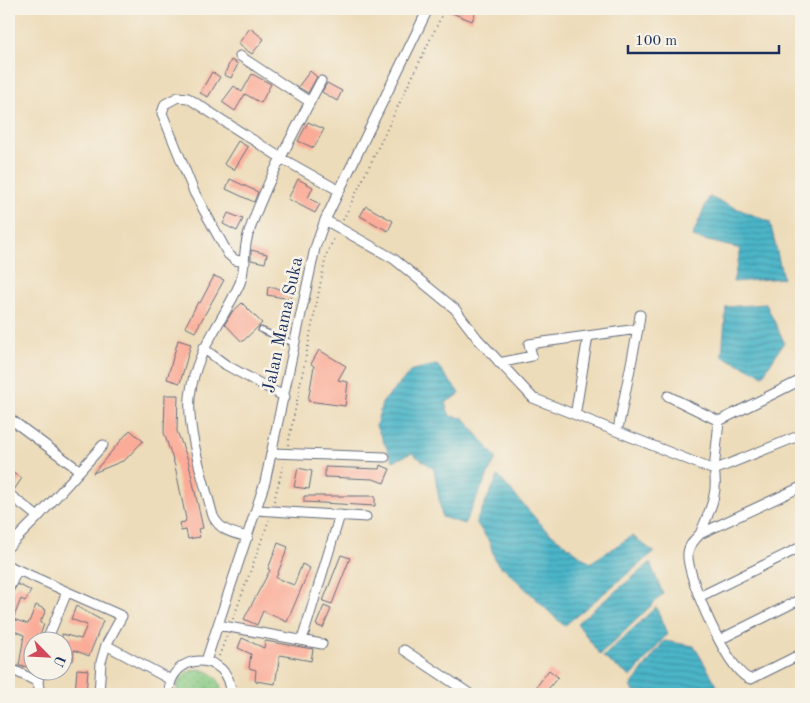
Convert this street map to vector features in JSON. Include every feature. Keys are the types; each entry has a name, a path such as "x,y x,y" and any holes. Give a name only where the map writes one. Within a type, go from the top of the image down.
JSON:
{"street":[{"name":"Jalan Mama Suka","path":"206,661 248,538 272,453 316,248 325,220 428,9"},
{"path":"240,56 310,102"},
{"path":"248,538 223,530 217,525 213,516 193,433 190,400 194,374 203,348 239,285 245,262 248,236 281,158 321,80"},
{"path":"245,262 235,260 228,254 194,192 162,108 178,97 188,98 281,158 338,190"},
{"path":"325,220 394,259 455,309 527,394 544,405 714,470 801,436"},
{"path":"619,424 640,315"},
{"path":"499,363 532,356 529,344 638,329"},
{"path":"576,410 588,336"},
{"path":"203,348 226,364 285,397"},
{"path":"719,421 801,380"},
{"path":"668,396 719,421"},
{"path":"9,418 67,463 79,470"},
{"path":"719,421 714,470 717,484 715,498 700,534 688,551 703,611 719,640 746,678 750,679 801,654"},
{"path":"9,546 103,445"},
{"path":"272,453 385,457"},
{"path":"700,534 801,487"},
{"path":"9,494 38,517"},
{"path":"256,510 366,517"},
{"path":"302,640 340,516"},
{"path":"699,597 801,546"},
{"path":"9,588 13,568 122,616 106,645 101,662 99,694"},
{"path":"51,630 67,592"},
{"path":"719,640 801,599"},
{"path":"218,625 322,644"},
{"path":"106,645 171,680"},
{"path":"404,650 470,694"},
{"path":"169,694 171,680 178,670 187,663 206,661 216,665 228,678 231,694"},
{"path":"9,668 38,682 40,694"}],"lane":[{"path":"262,330 296,344"}],"path":[{"path":"216,665 271,511 286,454 326,256 445,9"}],"green space":[{"path":"196,669 206,671 214,676 220,684 221,694 177,694 179,681 182,677"}],"water":[{"path":"709,197 770,222 783,278 733,282 741,249 692,237"},
{"path":"766,304 784,342 763,375 722,356 726,307"},
{"path":"437,365 460,394 445,403 450,416 464,418 496,458 464,524 442,517 434,469 412,453 393,461 376,426 382,403 412,370"},
{"path":"498,476 545,529 590,563 632,536 654,552 564,626 503,567 501,568 495,560 490,543 476,522"},
{"path":"650,563 663,594 600,655 577,623"},
{"path":"656,607 667,634 631,677 603,657"},
{"path":"664,641 694,646 722,694 637,694 630,687"}],"building":[{"path":"442,9 472,9 476,11 472,21"},
{"path":"250,28 264,39 252,54 238,44"},
{"path":"231,60 238,64 231,78 224,75"},
{"path":"310,71 317,77 308,93 298,87"},
{"path":"212,72 220,77 208,97 200,93"},
{"path":"252,74 271,84 261,103 245,94 235,111 222,102 234,86 242,92"},
{"path":"327,83 342,91 337,101 322,92"},
{"path":"308,122 324,129 314,148 298,141"},
{"path":"238,141 248,147 234,170 224,164"},
{"path":"230,179 258,192 254,202 226,189"},
{"path":"298,179 313,187 308,198 320,204 315,213 288,199"},
{"path":"366,206 393,221 388,231 360,216"},
{"path":"228,213 243,219 237,231 223,224"},
{"path":"251,250 267,254 265,263 251,260"},
{"path":"214,276 224,280 195,332 185,327"},
{"path":"268,287 292,291 290,299 267,295"},
{"path":"242,303 262,323 242,342 225,324 232,312"},
{"path":"178,340 191,344 180,383 167,379"},
{"path":"319,350 346,366 338,380 348,382 345,406 308,401 314,366 311,364"},
{"path":"165,395 178,395 177,431 188,460 203,528 198,529 200,537 188,539 186,530 181,531 179,523 185,522 186,519 175,466 164,433"},
{"path":"130,430 143,441 125,460 93,473"},
{"path":"380,465 390,469 384,483 373,479 325,477 325,467 379,469"},
{"path":"298,468 312,471 309,489 294,487"},
{"path":"9,471 22,478 14,490 9,488"},
{"path":"304,496 375,496 375,506 304,502"},
{"path":"278,543 288,547 276,578 294,585 302,564 310,568 287,622 263,611 257,625 244,619 270,570 268,569"},
{"path":"341,555 350,558 332,604 323,601"},
{"path":"18,584 31,591 25,601 21,599 13,619 28,624 36,605 46,610 40,623 44,624 42,630 22,630 22,634 9,629 9,597"},
{"path":"76,606 103,621 89,656 74,650 73,661 72,637 81,639 87,625 71,619"},
{"path":"324,606 331,609 323,628 316,625"},
{"path":"242,638 264,648 265,641 313,649 311,661 280,655 275,684 255,681 256,670 249,668 251,654 238,648"},
{"path":"22,647 22,666 19,666"},
{"path":"77,669 88,670 86,694 75,694"},
{"path":"549,670 558,677 544,694 540,694 534,690"}]}
